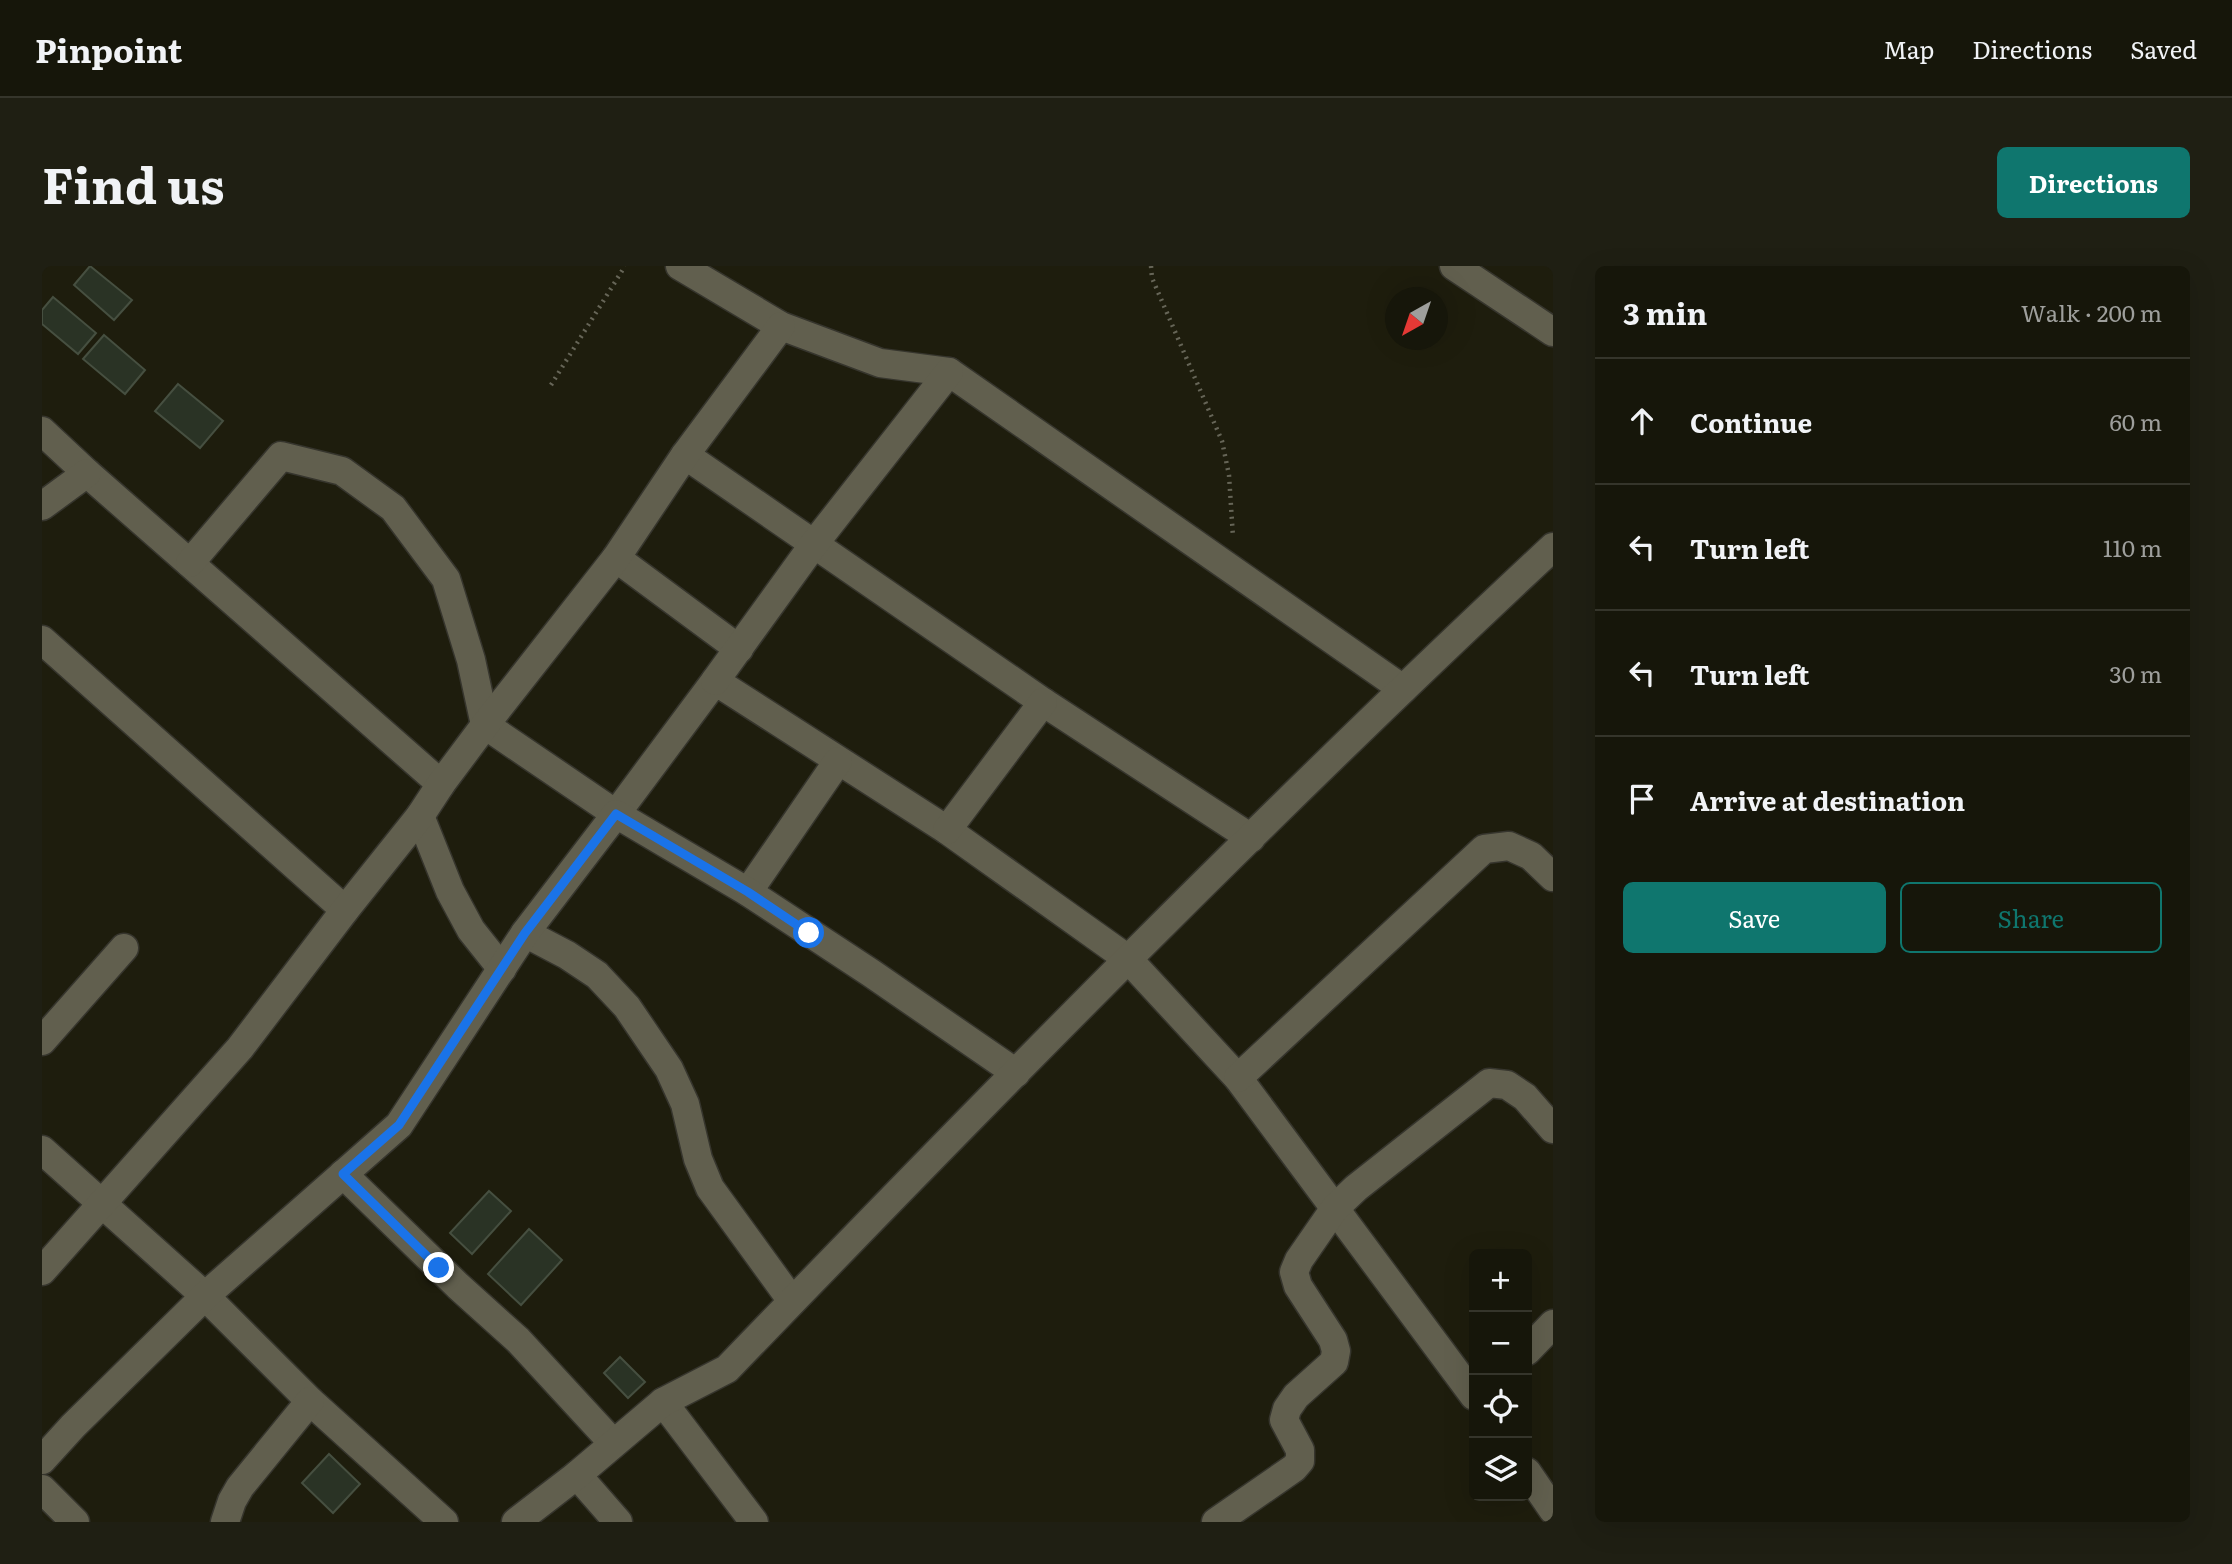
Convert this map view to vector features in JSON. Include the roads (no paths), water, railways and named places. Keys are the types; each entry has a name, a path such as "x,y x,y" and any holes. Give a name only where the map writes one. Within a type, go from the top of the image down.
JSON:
{"street":[{"path":"680,266 781,326 880,363 949,372 1404,689"},
{"path":"1454,266 1553,332"},
{"path":"42,1271 240,1048 420,816 485,725 617,558 685,455 781,326"},
{"path":"42,1460 205,1296 399,1125 525,933 739,649 814,544 949,372"},
{"path":"42,431 441,784"},
{"path":"685,455 1042,702 1251,838"},
{"path":"190,563 281,456 342,471 393,508 446,579 471,660 485,725 616,814 748,892 1016,1073"},
{"path":"42,506 87,473"},
{"path":"516,1522 577,1475 663,1402 727,1369 1128,959 1553,547"},
{"path":"617,558 739,649"},
{"path":"42,640 345,911"},
{"path":"715,681 947,830 1128,959 1238,1078 1469,1389"},
{"path":"947,830 1042,702"},
{"path":"748,892 838,761"},
{"path":"420,816 450,891 471,930 502,969"},
{"path":"1238,1078 1484,849 1509,846 1531,856 1553,877"},
{"path":"525,933 567,955 597,975 627,1007 669,1069 685,1104 698,1159 710,1188 792,1301"},
{"path":"42,1041 124,947"},
{"path":"1216,1522 1294,1468 1300,1461 1300,1450 1284,1420 1287,1409 1296,1396 1334,1362 1336,1351 1333,1340 1298,1286 1294,1272 1299,1260 1335,1208 1356,1188 1489,1083 1507,1085 1525,1097 1553,1129"},
{"path":"42,1150 205,1296 310,1401 444,1522"},
{"path":"343,1174 458,1286 518,1340 613,1443"},
{"path":"1532,1346 1553,1324"},
{"path":"225,1522 240,1488 310,1401"},
{"path":"663,1402 754,1522"},
{"path":"577,1475 618,1522"},
{"path":"1532,1479 1553,1510"},
{"path":"44,1494 75,1522"}]}
